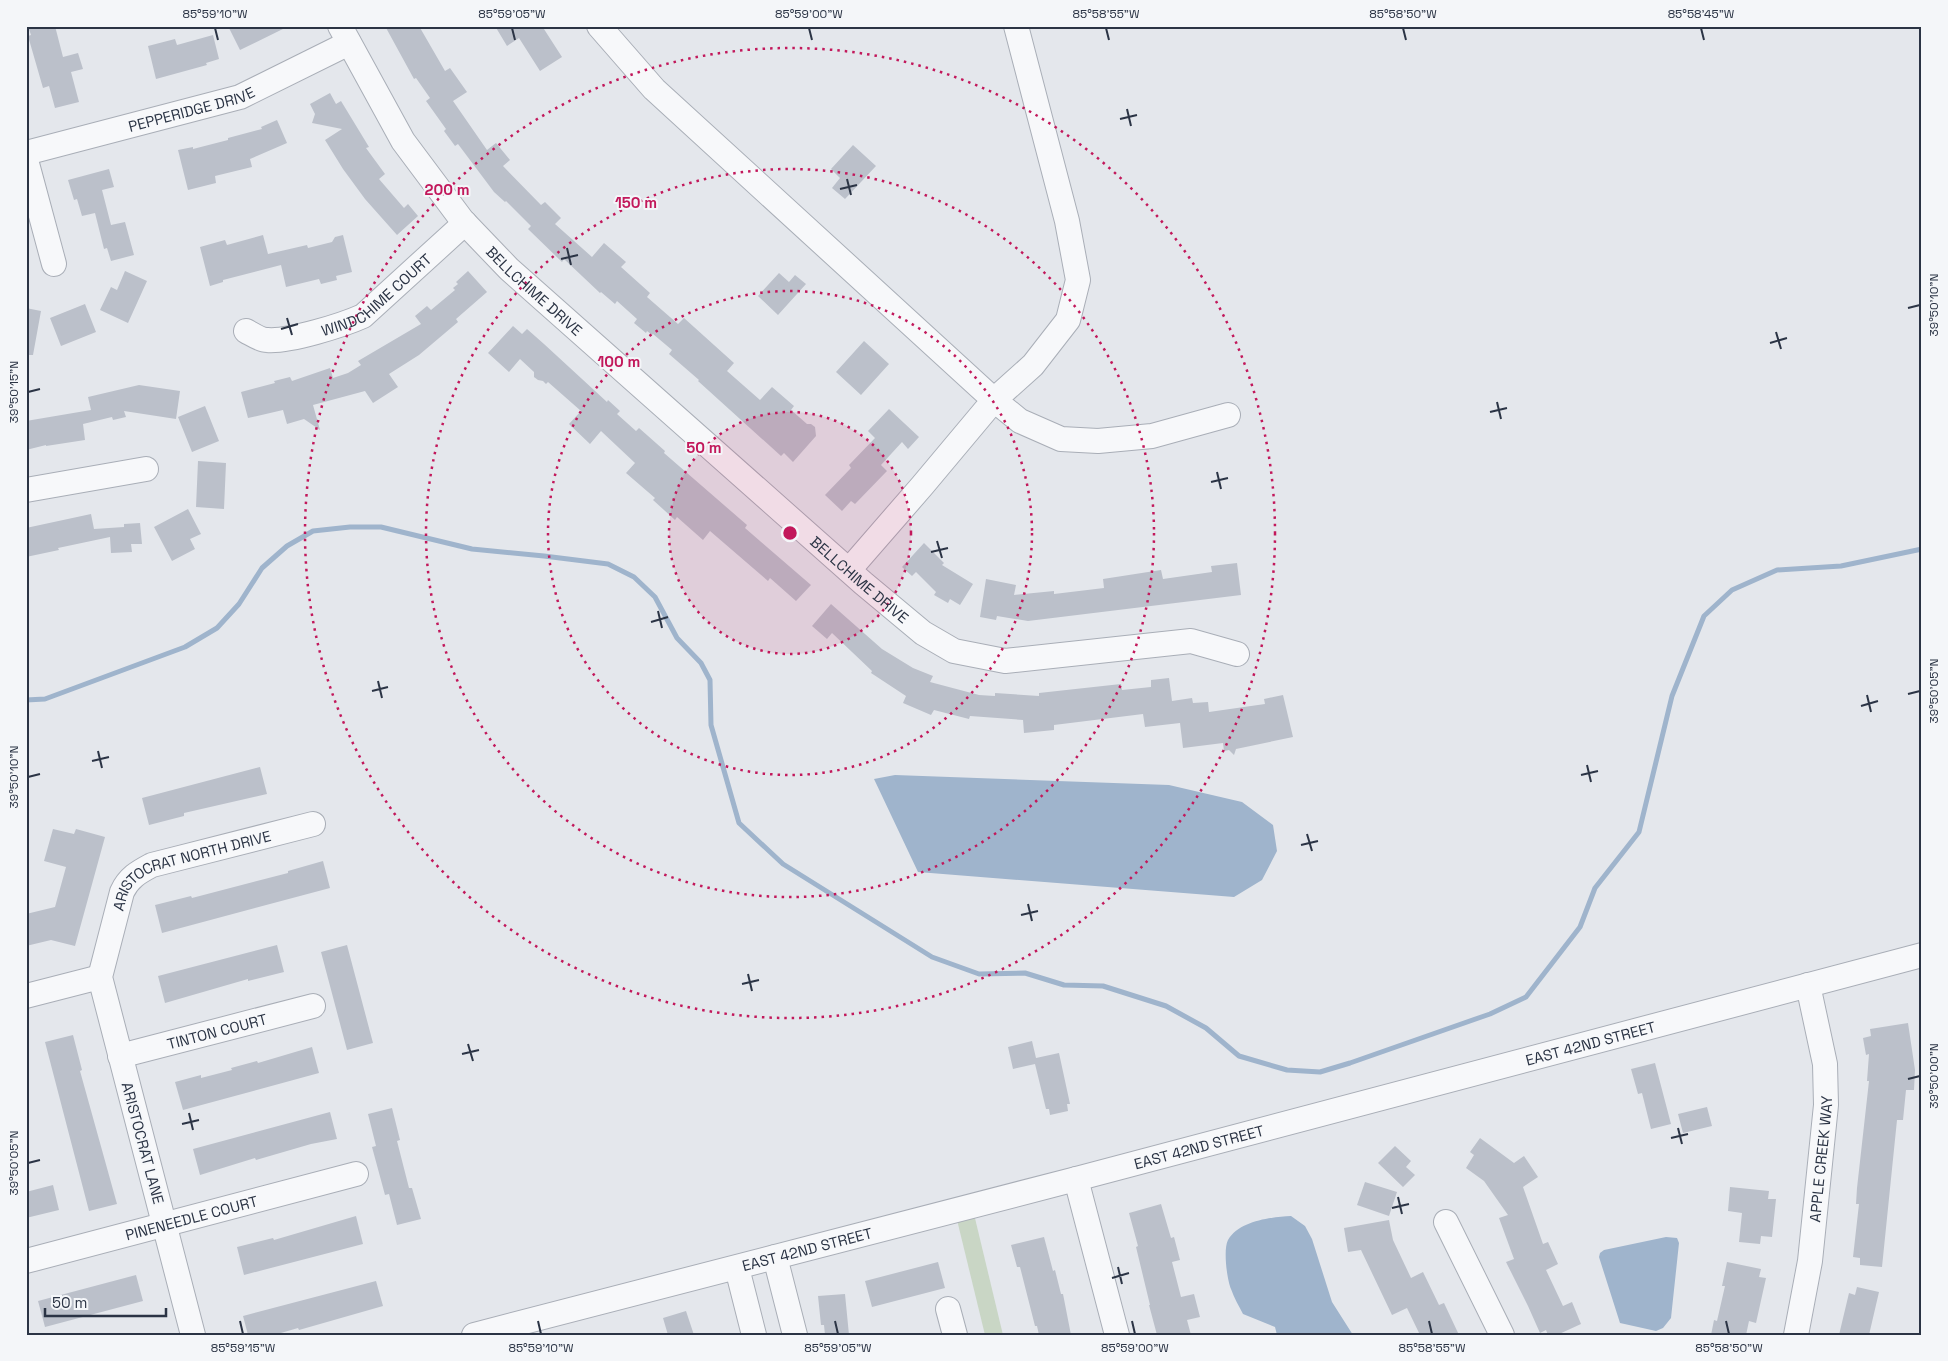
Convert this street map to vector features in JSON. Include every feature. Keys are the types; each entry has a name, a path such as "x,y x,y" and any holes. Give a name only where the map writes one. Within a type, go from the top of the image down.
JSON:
{"street":[{"path":"849,570 994,400 1033,365 1068,320 1078,280 1067,221 1016,26"},
{"path":"599,27 654,89 994,400 1020,421 1060,439 1088,441 1152,436 1228,415"},
{"name":"PEPPERIDGE DRIVE","path":"26,153 240,97 344,34"},
{"name":"BELLCHIME DRIVE","path":"344,34 403,141 465,223 509,269 849,570 923,633 954,650 1005,662 1190,641 1237,654"},
{"path":"26,160 54,264"},
{"name":"WINDCHIME COURT","path":"246,331 266,340 283,339 343,325 363,316 465,223"},
{"path":"26,490 146,468"},
{"name":"ARISTOCRAT NORTH DRIVE","path":"108,1010 100,977 123,889 133,876 140,870 152,865 313,824"},
{"name":"EAST 42ND STREET","path":"474,1335 737,1268 1922,955"},
{"path":"26,996 100,977"},
{"name":"APPLE CREEK WAY","path":"1796,1335 1810,1261 1826,1105 1825,1064 1808,985"},
{"name":"TINTON COURT","path":"120,1056 313,1006"},
{"name":"ARISTOCRAT LANE","path":"108,1010 193,1335"},
{"name":"PINENEEDLE COURT","path":"26,1261 356,1174"},
{"path":"1076,1179 1116,1335"},
{"path":"1446,1222 1502,1335"},
{"path":"774,1258 795,1335"},
{"path":"737,1268 754,1335"},
{"path":"948,1309 955,1335"}],"green space":[{"path":"974,1214 1003,1335 985,1335 958,1224 957,1217"}],"water":[{"path":"895,775 1169,785 1242,802 1273,825 1277,851 1262,880 1234,897 918,872 874,779"},
{"path":"1291,1216 1305,1226 1312,1239 1332,1302 1353,1335 1277,1335 1275,1327 1243,1314 1232,1292 1227,1272 1226,1250 1228,1240 1247,1224 1265,1219"},
{"path":"1666,1237 1677,1238 1679,1243 1671,1318 1663,1328 1656,1331 1620,1323 1599,1257 1600,1253 1604,1250"}],"building":[{"path":"28,26 55,26 63,57 78,53 83,69 71,72 79,102 55,108 49,86 43,88 28,36 31,35"},
{"path":"228,26 289,26 240,50"},
{"path":"385,26 419,26 445,71 450,68 467,92 453,101 487,150 496,143 510,160 503,166 541,205 545,202 561,218 555,224 592,257 604,243 626,262 621,267 650,293 647,297 678,324 684,318 734,363 727,371 760,400 772,387 794,406 791,410 807,424 815,427 816,436 793,462 784,453 781,456 698,381 669,354 672,350 653,334 647,331 646,333 634,323 637,319 617,301 615,304 600,293 564,259 562,262 528,229 531,226 494,192 458,144 455,146 444,131 446,129 426,101 430,98 416,78 414,79"},
{"path":"495,26 542,26 562,57 540,71 519,38 507,46"},
{"path":"213,35 219,59 206,63 207,65 156,79 148,46 175,39 177,45"},
{"path":"330,93 336,104 341,101 369,147 366,148 385,174 379,179 404,208 408,204 418,216 397,235 365,199 325,140 342,129 312,123 315,114 310,104"},
{"path":"277,120 287,143 250,159 252,167 215,176 216,183 188,190 178,150 193,147 193,149 228,140 228,138 262,129 261,127"},
{"path":"853,145 876,166 845,199 832,188 840,178 831,169"},
{"path":"109,169 114,187 102,190 111,225 125,222 134,255 111,261 107,248 104,249 95,213 82,216 77,199 74,200 68,180"},
{"path":"263,235 268,254 307,245 308,248 332,242 335,237 343,235 352,272 336,276 337,280 321,284 319,279 286,287 281,265 223,280 223,282 210,286 200,247 225,240 227,245"},
{"path":"125,271 147,281 128,323 100,310 111,287 117,290"},
{"path":"468,271 487,292 456,319 458,322 419,355 389,374 398,387 373,403 365,391 313,405 320,430 304,419 287,424 283,410 248,418 241,392 290,377 292,381 330,368 333,378 348,373 361,365 358,361 421,324 415,316 427,306 431,310 455,290 453,288 458,284 456,282"},
{"path":"779,273 789,282 795,275 806,284 778,315 758,296"},
{"path":"85,304 96,332 61,346 50,318"},
{"path":"26,308 41,311 33,355 26,355"},
{"path":"513,326 522,334 527,329 607,402 608,400 620,411 617,414 636,431 639,428 665,451 664,453 747,525 745,528 811,585 796,601 770,578 768,581 710,531 703,540 677,517 675,520 653,500 655,498 626,473 635,463 601,431 590,444 569,424 581,411 548,382 546,384 534,377 534,372 520,359 509,372 488,353"},
{"path":"864,341 889,364 861,395 836,372"},
{"path":"139,385 180,391 176,419 124,411 126,417 113,420 112,417 83,424 85,440 46,445 26,450 26,421 91,410 88,397"},
{"path":"205,406 219,441 192,452 178,417"},
{"path":"889,409 919,437 908,449 902,442 881,465 887,471 855,504 851,501 842,511 825,495 851,468 849,465 875,438 868,431"},
{"path":"198,461 226,463 224,509 196,507"},
{"path":"188,509 201,534 190,539 195,549 172,561 154,527"},
{"path":"91,514 94,529 124,527 124,524 140,523 142,544 131,544 132,552 111,553 110,537 26,557 26,528"},
{"path":"924,543 944,563 942,565 973,584 960,605 950,599 948,603 934,595 936,592 916,572 912,576 902,567"},
{"path":"1237,563 1241,595 1028,621 997,616 996,620 980,617 986,579 1016,585 1014,595 1054,591 1054,594 1104,588 1103,579 1161,570 1163,579 1212,572 1211,566"},
{"path":"831,604 882,649 913,668 933,676 930,682 979,695 995,696 995,693 1039,696 1039,693 1121,684 1122,690 1151,687 1151,680 1169,678 1172,701 1192,698 1193,703 1208,702 1209,712 1265,704 1264,699 1283,695 1293,737 1236,749 1234,755 1229,750 1224,751 1223,743 1183,748 1180,723 1145,727 1143,714 1054,725 1054,730 1024,733 1023,720 970,716 969,719 934,710 931,715 903,703 906,696 871,673 872,671 832,633 827,639 812,626"},
{"path":"260,767 267,794 184,813 184,816 149,825 142,798"},
{"path":"53,829 74,834 76,829 105,837 75,946 51,940 26,946 26,914 55,907 66,867 44,861"},
{"path":"323,861 330,888 162,933 155,905 191,896 192,898 288,873 288,871"},
{"path":"277,945 284,972 248,981 248,979 165,1003 158,976"},
{"path":"347,945 373,1043 347,1050 321,952"},
{"path":"1908,1023 1915,1070 1914,1090 1906,1090 1903,1120 1897,1120 1882,1267 1860,1265 1860,1258 1853,1257 1859,1204 1856,1204 1857,1188 1869,1081 1867,1081 1869,1054 1866,1055 1863,1038 1871,1036 1870,1029"},
{"path":"73,1035 82,1070 80,1071 117,1204 89,1211 45,1042"},
{"path":"1032,1041 1036,1058 1059,1053 1070,1104 1067,1104 1068,1111 1050,1115 1049,1109 1046,1109 1035,1064 1013,1069 1008,1047"},
{"path":"312,1047 319,1073 183,1110 175,1082 201,1075 201,1078 232,1070 231,1068 257,1061 258,1063"},
{"path":"1655,1063 1671,1124 1651,1129 1642,1093 1638,1094 1631,1069"},
{"path":"1707,1107 1712,1126 1683,1133 1678,1114"},
{"path":"392,1108 400,1140 397,1141 409,1188 412,1188 421,1219 397,1225 389,1194 385,1195 372,1147 376,1146 368,1114"},
{"path":"330,1112 337,1139 311,1144 256,1160 255,1158 200,1175 193,1149"},
{"path":"1480,1138 1514,1163 1524,1156 1538,1177 1523,1187 1543,1244 1548,1242 1558,1264 1546,1270 1563,1306 1572,1302 1581,1324 1557,1335 1548,1335 1546,1330 1540,1333 1506,1262 1514,1259 1499,1218 1508,1215 1484,1181 1466,1168 1474,1155 1470,1152"},
{"path":"1395,1146 1411,1161 1406,1167 1415,1175 1403,1187 1378,1163"},
{"path":"1365,1182 1397,1192 1389,1216 1357,1205"},
{"path":"53,1185 59,1210 26,1218 26,1192"},
{"path":"1730,1187 1769,1191 1768,1199 1776,1199 1772,1237 1761,1236 1760,1244 1739,1242 1742,1213 1728,1211"},
{"path":"1161,1204 1171,1238 1174,1237 1180,1260 1172,1262 1181,1297 1194,1294 1200,1317 1187,1320 1191,1335 1157,1335 1149,1305 1136,1247 1138,1246 1129,1213"},
{"path":"356,1216 363,1244 244,1275 237,1247 273,1238 274,1240"},
{"path":"1389,1220 1393,1240 1411,1278 1423,1272 1439,1305 1444,1303 1459,1335 1420,1335 1407,1308 1392,1315 1361,1250 1348,1252 1344,1228"},
{"path":"1044,1237 1053,1271 1055,1270 1061,1294 1063,1294 1071,1335 1039,1335 1020,1267 1017,1267 1011,1245"},
{"path":"938,1262 945,1288 872,1307 865,1281"},
{"path":"1727,1262 1761,1269 1759,1277 1766,1278 1756,1323 1749,1321 1746,1335 1711,1335 1714,1320 1717,1321 1725,1286 1722,1286"},
{"path":"136,1275 143,1301 45,1327 38,1301"},
{"path":"376,1281 383,1306 299,1330 298,1328 274,1335 248,1335 243,1316"},
{"path":"1857,1287 1879,1292 1869,1335 1839,1335 1849,1293 1855,1295"},
{"path":"845,1294 849,1335 825,1335 824,1325 821,1325 818,1296"},
{"path":"686,1311 694,1335 668,1335 663,1318"}],"waterway":[{"path":"26,700 45,699 185,647 217,628 239,604 262,568 287,546 313,531 350,527 381,527 472,549 608,564 634,577 655,597 677,638 701,663 710,680 711,725 739,823 783,864 932,957 979,974 1025,973 1064,985 1103,986 1166,1006 1206,1028 1239,1056 1287,1070 1320,1072 1490,1014 1526,997 1580,927 1595,888 1639,832 1672,696 1704,616 1732,590 1777,570 1841,566 1922,549"}]}
